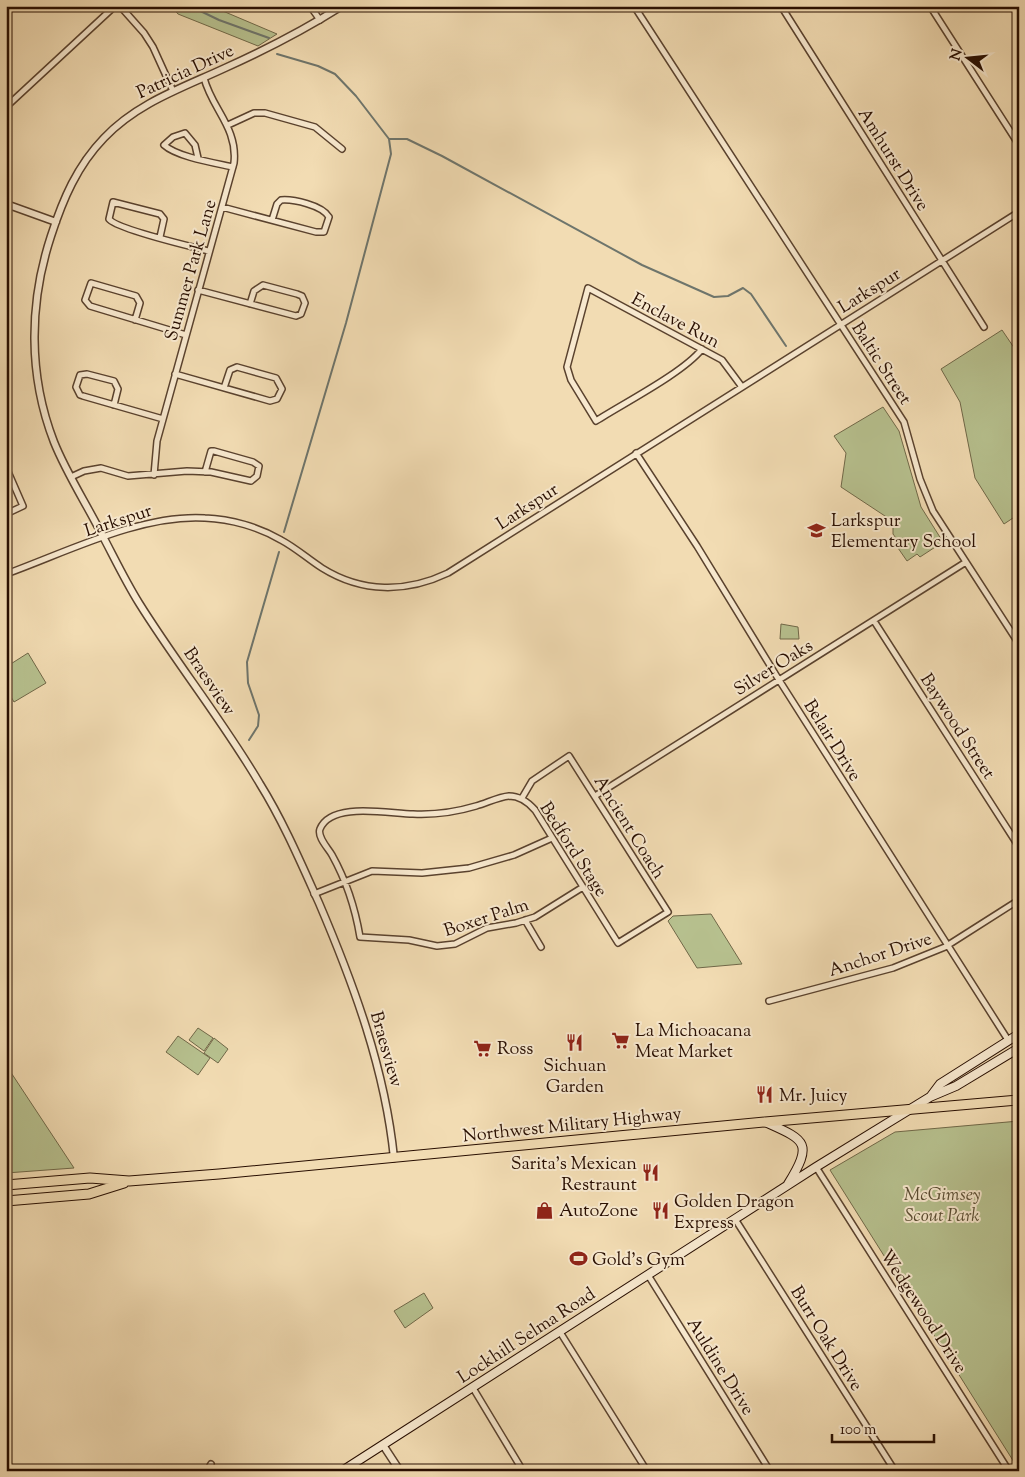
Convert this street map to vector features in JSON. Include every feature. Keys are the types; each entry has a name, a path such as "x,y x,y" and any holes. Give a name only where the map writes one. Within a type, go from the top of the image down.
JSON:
{"main road":[{"name":"Lockhill Selma Road","path":"930,1097 940,1084 1019,1034"},
{"path":"987,1068 992,1060 1007,1048 1008,1040"},
{"name":"Lockhill Selma Road","path":"342,1471 816,1167 911,1108 930,1097 956,1086 1019,1048"},
{"name":"Northwest Military Highway","path":"6,1185 90,1178 129,1181 394,1158 911,1108 1019,1100"},
{"path":"765,1122 793,1134 802,1144 801,1161 786,1187"},
{"name":"Northwest Military Highway","path":"6,1201 89,1194 129,1181"}],"street":[{"path":"6,107 115,6"},
{"path":"120,6 154,47 173,91"},
{"path":"310,6 320,20"},
{"name":"Patricia Drive","path":"56,222 69,188 79,170 105,137 137,110 173,91 271,47 342,6"},
{"name":"Baltic Street","path":"634,6 904,422 920,479 933,511 1019,644"},
{"name":"Amhurst Drive","path":"781,6 984,327"},
{"path":"930,6 1019,145"},
{"name":"Summer Park Lane","path":"154,474 155,454 163,419 233,168 235,147 228,125 204,78"},
{"path":"228,125 254,113 264,113 315,127 342,149"},
{"path":"198,158 195,145 186,133 173,137 164,145 174,151 198,158 233,168"},
{"path":"222,206 272,220 321,232 326,229 329,217 322,210 288,200 280,200 272,220"},
{"path":"160,237 164,218 160,214 113,202 109,216 111,222 160,237 209,251"},
{"path":"6,204 56,222"},
{"name":"Larkspur","path":"6,574 148,523 168,519 206,518 226,520 254,528 280,539 321,567 348,581 373,587 412,586 448,573 1019,212"},
{"name":"Braesview","path":"56,222 36,294 34,354 45,414 54,442 139,603 261,785 314,894 351,982 370,1041 386,1099 394,1158"},
{"path":"135,320 140,303 136,296 91,283 86,304 135,320 186,335"},
{"path":"198,290 250,304 296,316 301,314 305,303 302,296 263,285 254,291 250,304"},
{"name":"Enclave Run","path":"702,349 695,358 596,421 571,380 567,366 588,288 702,349 722,360 742,386"},
{"path":"175,374 224,388 270,401 277,399 282,389 276,378 237,367 230,370 224,388"},
{"path":"114,405 118,389 114,381 87,374 80,376 76,387 80,395 114,405 163,419"},
{"path":"71,477 95,468 128,476 187,471 205,472 251,481 257,476 260,466 253,462 211,451 205,472"},
{"name":"Belair Drive","path":"636,453 697,546 779,680 1008,1040"},
{"path":"6,467 23,506 6,514"},
{"name":"Silver Oaks","path":"595,796 966,562"},
{"name":"Baywood Street","path":"874,620 1019,847"},
{"name":"Ancient Coach","path":"522,798 532,781 569,756 668,912 618,943"},
{"name":"Bedford Stage","path":"345,883 321,838 319,830 325,821 330,818 358,811 407,814 440,813 475,806 500,798 522,798 535,810 618,943"},
{"path":"314,894 377,871 422,873 469,868 514,856 552,838"},
{"name":"Boxer Palm","path":"345,883 356,909 360,937 409,940 446,946 465,940 487,928 525,920 546,911 583,887"},
{"name":"Anchor Drive","path":"769,1001 893,968 948,945 1019,900"},
{"path":"525,920 541,947"},
{"name":"Wedgewood Drive","path":"816,1167 1009,1471"},
{"name":"Burr Oak Drive","path":"735,1219 895,1471"},
{"name":"Auldine Drive","path":"648,1275 770,1471"},
{"path":"560,1332 647,1471"},
{"path":"472,1388 523,1471"},
{"path":"383,1445 400,1471"},
{"path":"207,1471 211,1464"}],"green space":[{"path":"171,6 211,6 277,34 258,46 178,14"},
{"path":"1002,330 1019,355 1019,514 1004,524 975,478 960,402 941,369"},
{"path":"883,407 899,431 921,507 943,542 920,557 917,554 907,561 898,548 901,545 893,534 893,526 888,518 841,487 846,453 834,436"},
{"path":"781,624 798,627 799,639 780,639"},
{"path":"28,653 46,683 14,702 6,688 6,667"},
{"path":"711,914 742,964 697,968 668,921 673,916"},
{"path":"198,1028 213,1038 204,1051 189,1040"},
{"path":"178,1036 210,1058 198,1075 166,1052"},
{"path":"214,1038 228,1049 218,1063 204,1053"},
{"path":"6,1065 74,1168 6,1173"},
{"name":"McGimsey Scout Park","path":"1019,1121 1019,1470 830,1170 895,1132"},
{"path":"424,1293 433,1308 405,1328 394,1311"}],"waterway":[{"path":"190,6 219,20 269,38"},
{"path":"277,54 318,66 335,74 356,96 389,139 391,154 346,323 284,532"},
{"path":"389,139 407,139 442,156 642,265 714,297 728,296 743,288 751,294 786,346"},
{"path":"249,740 258,726 259,715 248,683 247,662 279,552"}],"place":[{"name":"Larkspur Elementary School","path":"817,530"},
{"name":"La Michoacana Meat Market","path":"621,1040"},
{"name":"Sichuan Garden","path":"575,1042"},
{"name":"Ross","path":"483,1048"},
{"name":"Mr. Juicy","path":"765,1095"},
{"name":"Sarita's Mexican Restraunt","path":"651,1173"},
{"name":"AutoZone","path":"545,1210"},
{"name":"Golden Dragon Express","path":"660,1211"},
{"name":"Gold's Gym","path":"578,1259"}]}
